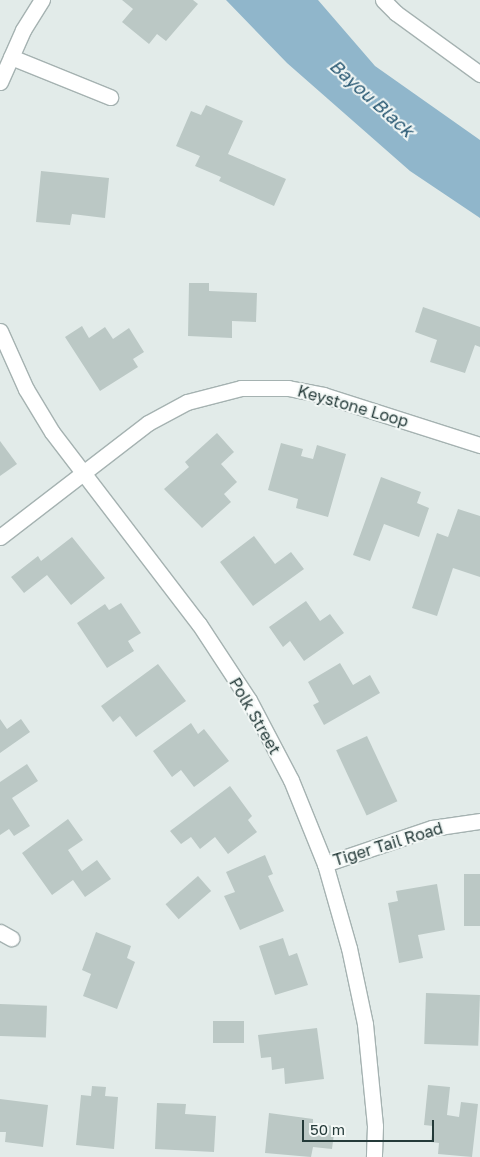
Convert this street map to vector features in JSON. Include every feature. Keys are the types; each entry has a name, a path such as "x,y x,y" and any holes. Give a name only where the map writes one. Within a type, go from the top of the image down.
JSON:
{"street":[{"path":"0,82 11,57 42,0"},
{"path":"383,0 396,13 480,74"},
{"path":"11,57 110,97"},
{"name":"Polk Street","path":"0,331 26,389 52,432 199,624 249,700 291,780 325,864 350,948 365,1024 375,1126 374,1157"},
{"name":"Keystone Loop","path":"0,537 148,422 187,402 241,388 288,388 323,395 480,445"},
{"name":"Tiger Tail Road","path":"325,864 423,830 480,820"}],"water":[{"name":"Bayou Black","path":"226,0 318,0 375,66 480,140 480,218 410,171 287,63"}],"building":[{"path":"122,0 193,0 198,4 166,41 157,34 149,44 122,22 133,9"},
{"path":"206,105 243,121 228,154 286,179 274,206 219,181 221,177 195,166 200,156 176,146 191,111 201,115"},
{"path":"41,171 109,178 105,218 72,214 70,225 36,222"},
{"path":"189,283 209,283 209,291 257,293 256,322 232,321 232,338 188,336"},
{"path":"423,307 480,327 480,347 475,345 465,373 430,362 437,340 415,332"},
{"path":"82,326 89,338 105,327 113,339 129,328 144,352 133,359 138,367 100,391 65,337"},
{"path":"217,433 234,452 221,464 237,482 224,494 231,502 202,528 164,489 189,467 185,462"},
{"path":"0,441 17,464 0,476"},
{"path":"281,443 303,449 301,456 313,459 317,445 346,454 328,517 296,508 298,499 268,490"},
{"path":"381,477 421,492 417,503 429,508 419,537 384,524 370,561 353,555"},
{"path":"458,509 480,516 480,577 453,568 437,616 412,608 437,533 448,537"},
{"path":"254,536 275,564 291,552 304,569 253,606 220,562"},
{"path":"72,537 105,578 71,605 47,575 24,593 11,577 38,556 41,561"},
{"path":"306,601 320,621 330,614 344,633 304,661 290,641 283,647 269,627"},
{"path":"121,603 141,633 128,641 134,651 107,668 77,623 105,604 109,610"},
{"path":"340,663 353,685 370,675 380,693 324,725 313,705 319,702 308,682"},
{"path":"158,664 186,701 136,737 120,716 113,722 101,706"},
{"path":"0,719 7,729 21,719 30,732 0,753"},
{"path":"191,723 198,734 204,729 229,761 194,787 181,770 172,777 153,751"},
{"path":"367,736 397,801 367,816 336,750"},
{"path":"27,764 38,781 12,798 30,826 14,836 9,829 0,835 0,782"},
{"path":"230,786 252,816 248,820 257,832 228,854 215,837 200,849 191,837 181,844 170,831"},
{"path":"68,819 83,840 68,850 82,871 97,860 111,879 85,897 73,880 52,895 22,853"},
{"path":"265,855 273,874 268,876 284,911 240,930 224,896 235,892 226,872"},
{"path":"464,874 480,874 480,926 464,926"},
{"path":"198,876 211,891 179,919 166,904"},
{"path":"437,884 445,930 418,935 423,958 399,963 388,903 398,901 396,891"},
{"path":"96,932 131,946 127,958 135,962 117,1009 83,996 91,974 82,970"},
{"path":"283,938 289,956 297,953 308,985 275,995 259,946"},
{"path":"426,993 480,995 478,1046 424,1044"},
{"path":"0,1004 47,1006 46,1038 0,1036"},
{"path":"213,1021 244,1021 244,1043 213,1043"},
{"path":"317,1028 324,1079 285,1084 284,1068 272,1070 271,1057 261,1058 258,1035"},
{"path":"428,1085 450,1087 447,1115 459,1117 461,1102 478,1104 472,1157 438,1154 439,1143 431,1142 433,1126 424,1125"},
{"path":"92,1086 106,1087 105,1096 118,1097 114,1149 76,1145 81,1095 91,1096"},
{"path":"0,1099 48,1105 43,1147 5,1142 6,1132 0,1132"},
{"path":"157,1103 186,1104 185,1114 216,1116 214,1152 155,1149"},
{"path":"269,1113 313,1119 313,1124 335,1126 332,1149 313,1147 311,1157 265,1153"}]}
